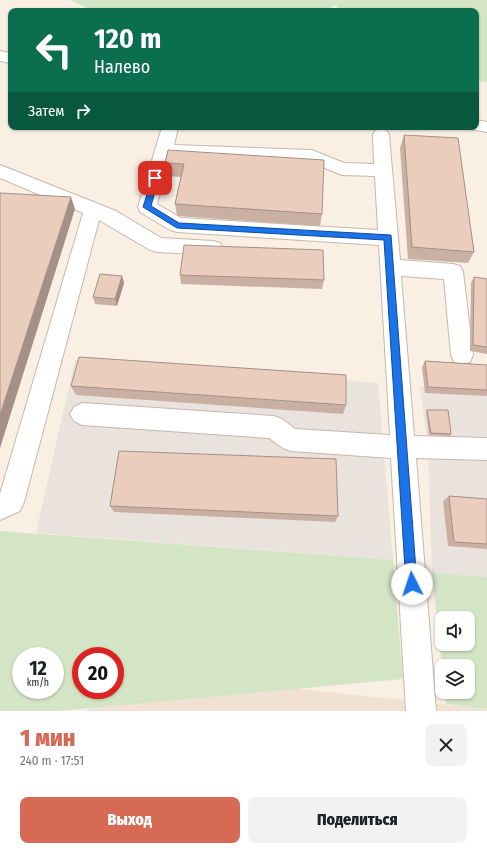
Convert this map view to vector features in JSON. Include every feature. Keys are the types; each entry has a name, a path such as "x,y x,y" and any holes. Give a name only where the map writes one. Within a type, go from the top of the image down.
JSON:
{"lane":[{"path":"169,130 147,207 177,225 388,238"},
{"path":"381,135 421,711"},
{"path":"164,150 312,156 342,169 383,170"},
{"path":"0,171 110,216 157,245 228,248"},
{"path":"0,507 11,502 93,209"},
{"path":"390,267 453,272 462,355"},
{"path":"82,414 274,427 292,440 487,449"}],"shaded area":[{"path":"75,360 378,383 393,560 36,533"},
{"path":"420,387 487,389 487,577 432,573 428,447"},
{"path":"208,679 487,709 487,711 82,711"}],"green space":[{"path":"70,0 487,0 487,82 479,81 479,8 338,8 336,5 330,8 87,8"},
{"path":"0,531 393,560 403,679 58,711 0,711"},
{"path":"432,573 487,577 487,709 446,704 446,699 475,699 475,659 441,659 440,651 475,651 475,611 436,611"}],"building":[{"path":"404,135 458,138 474,252 412,247"},
{"path":"168,150 324,160 322,214 175,204 184,164 165,163"},
{"path":"0,193 71,197 0,415"},
{"path":"184,245 323,250 324,280 180,275"},
{"path":"100,274 122,276 115,299 93,297"},
{"path":"474,277 487,279 487,347 473,345"},
{"path":"79,357 346,375 346,405 71,386"},
{"path":"425,361 487,365 487,390 428,387"},
{"path":"427,410 448,410 451,434 431,433"},
{"path":"119,451 336,459 338,516 110,506"},
{"path":"449,496 487,499 487,544 454,542"}],"route":[{"path":"155,178 147,207 177,225 388,238 412,584"}]}
